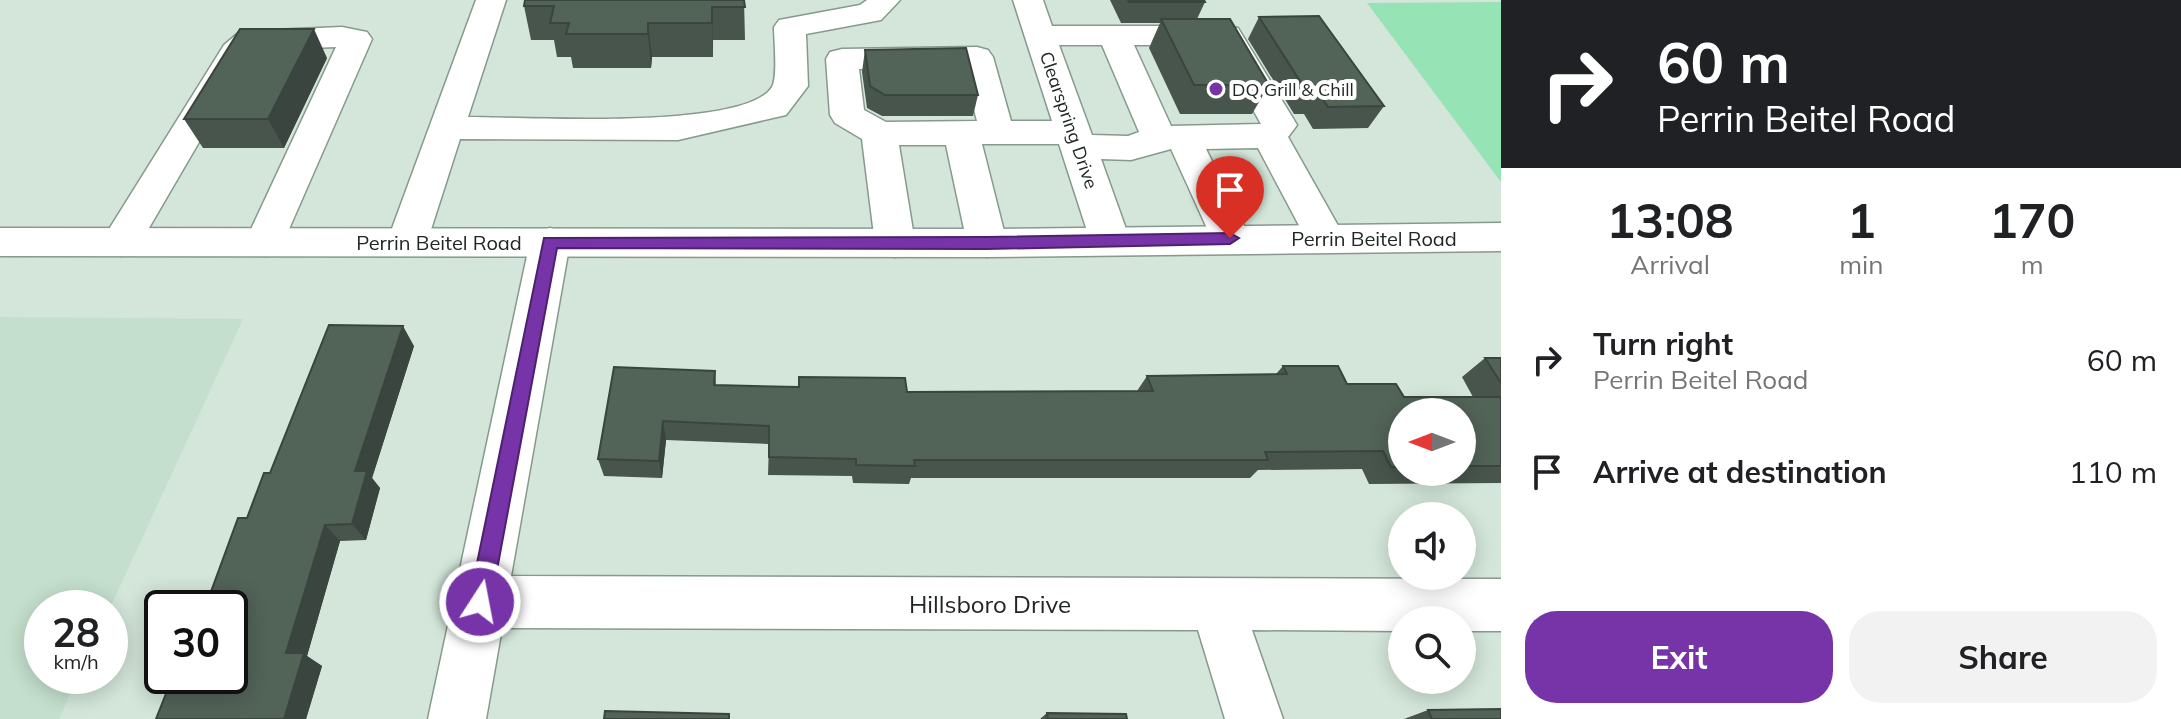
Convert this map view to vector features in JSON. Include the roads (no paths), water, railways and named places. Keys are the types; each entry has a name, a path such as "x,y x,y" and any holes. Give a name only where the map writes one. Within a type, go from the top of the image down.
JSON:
{"street":[{"path":"407,242 491,0"},
{"path":"446,128 678,129 774,107 791,86 790,27 870,13 885,0"},
{"name":"Clearspring Drive","path":"1028,0 1110,240"},
{"path":"1040,35 1227,35 1279,125 1270,136"},
{"path":"1114,36 1230,238"},
{"path":"121,242 235,52 248,41 356,39 265,242"},
{"path":"987,243 979,133 977,57 842,59 847,115 879,134 979,133 1076,139 1131,148 1171,137 1270,136"},
{"path":"879,134 895,243"},
{"path":"1270,136 1325,238"},
{"name":"Perrin Beitel Road","path":"0,242 987,243 1501,237"},
{"path":"457,719 550,242"},
{"name":"Hillsboro Drive","path":"480,602 1501,605"},
{"path":"1216,604 1254,719"}],"place":[{"name":"DQ Grill & Chill","path":"1216,89"}]}
